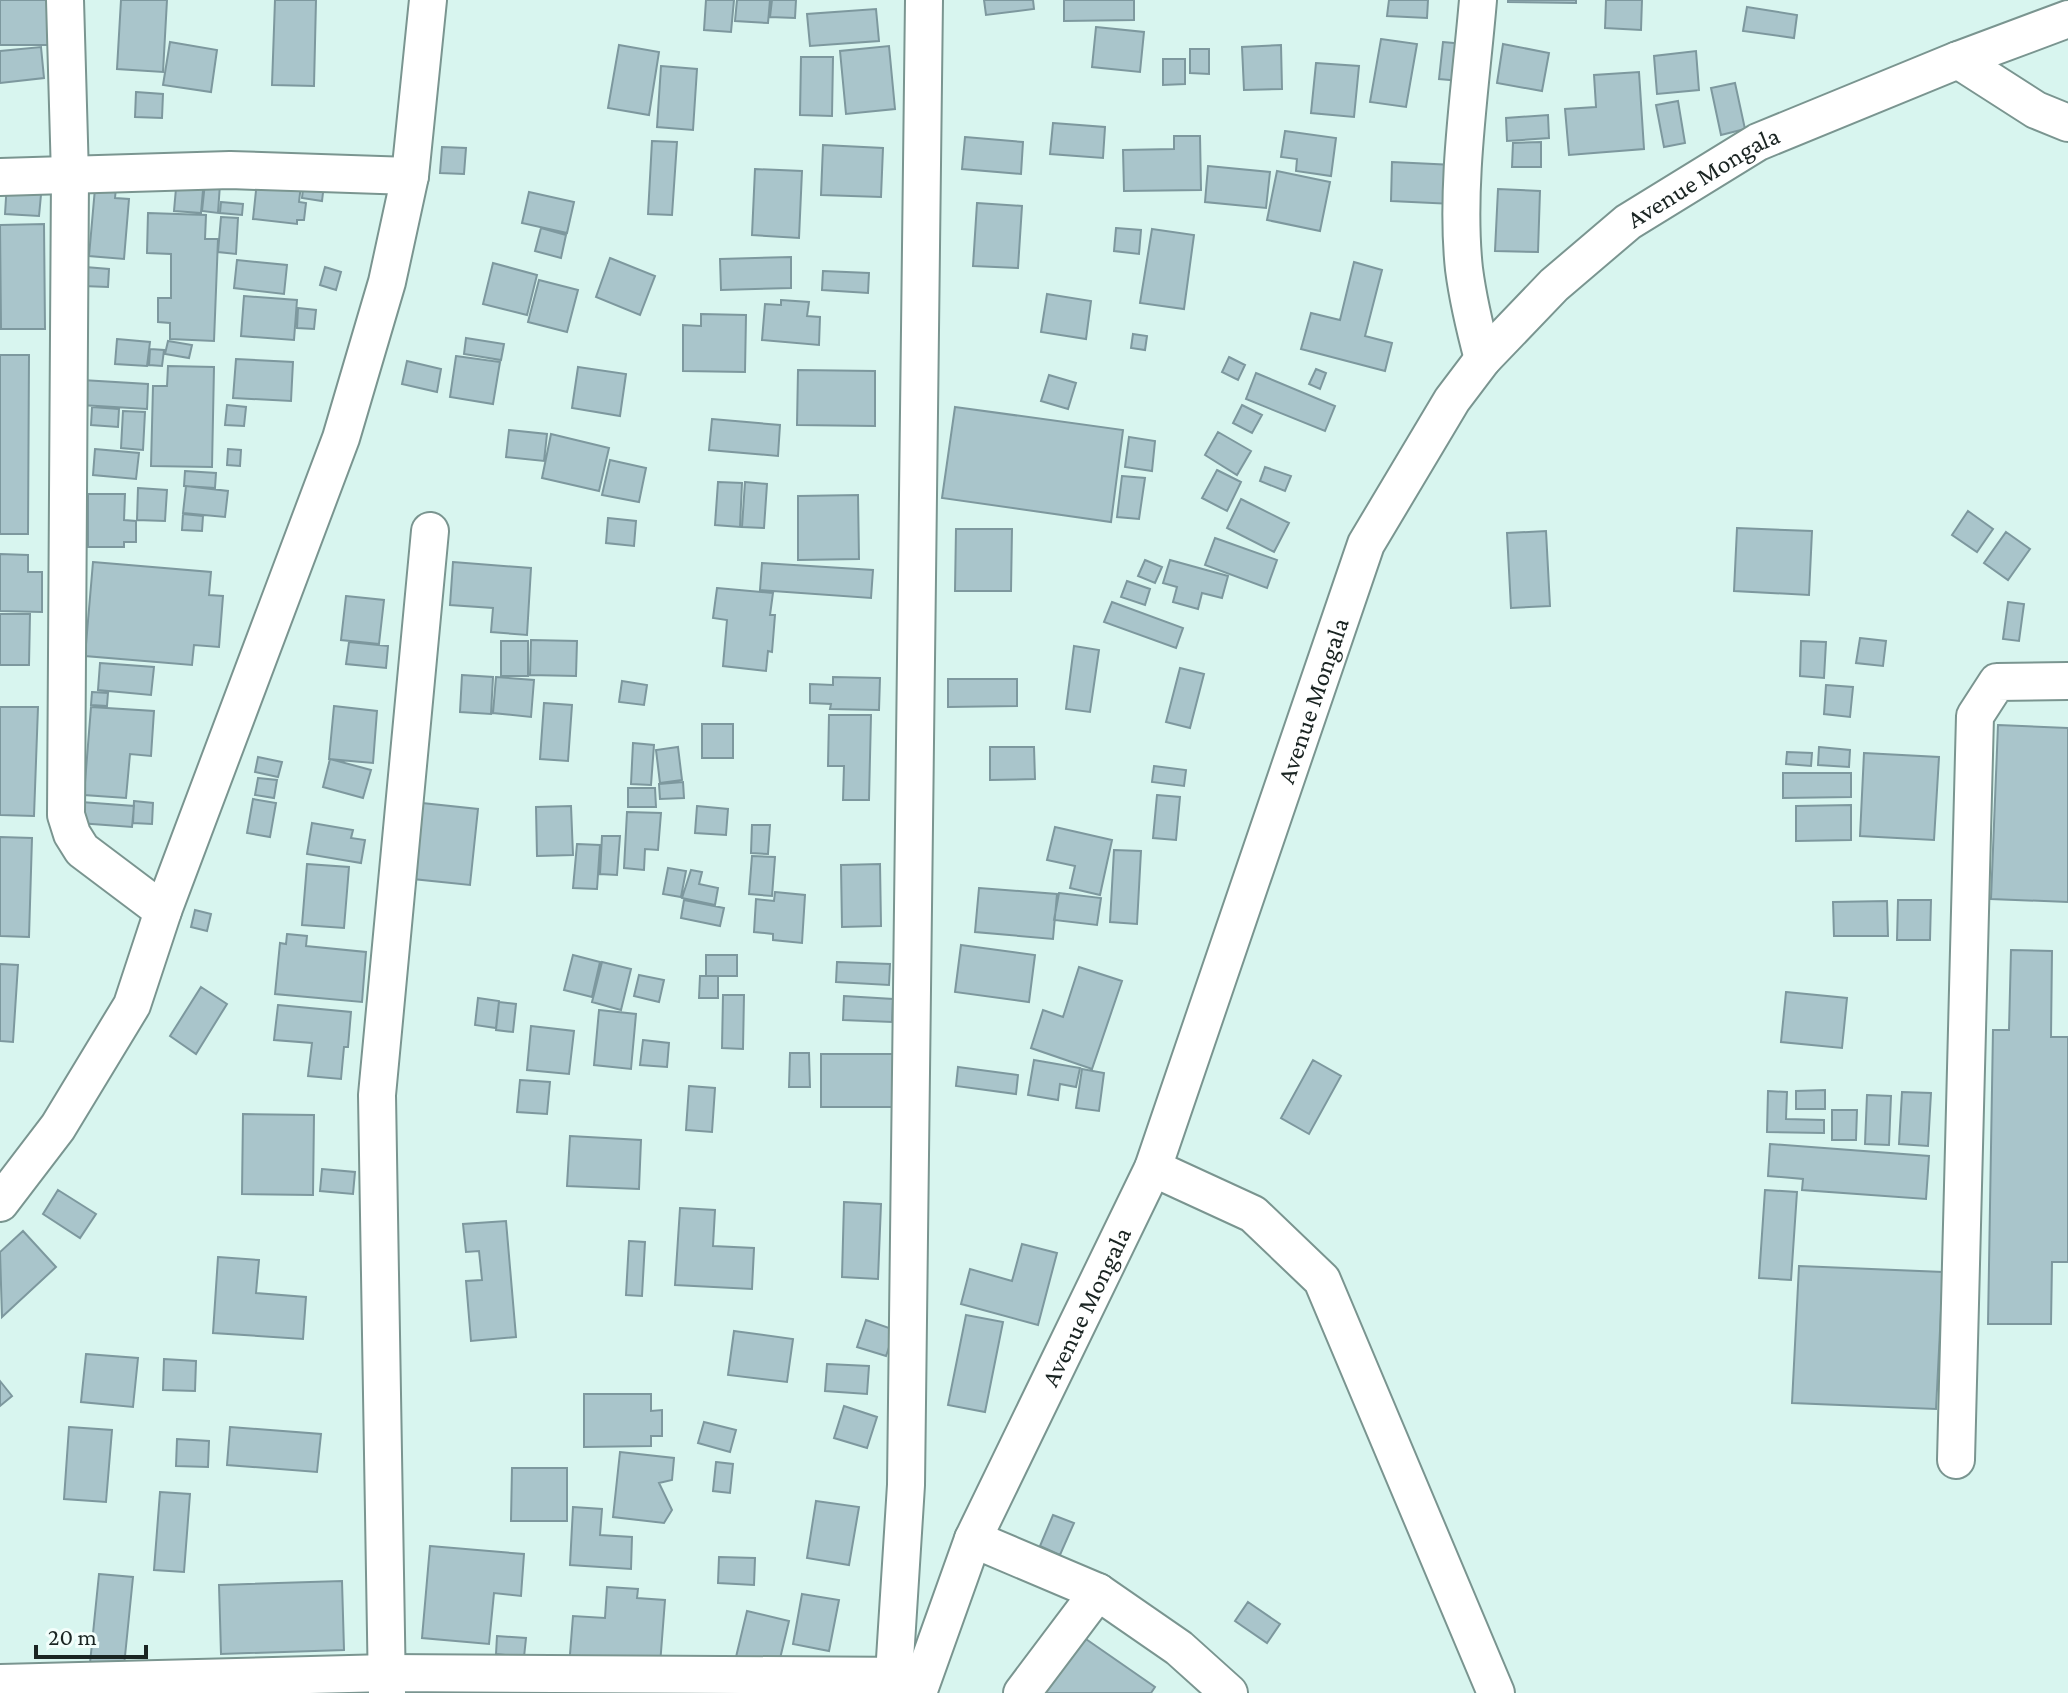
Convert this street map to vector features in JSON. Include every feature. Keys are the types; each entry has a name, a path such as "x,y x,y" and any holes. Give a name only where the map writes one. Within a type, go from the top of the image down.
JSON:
{"street":[{"path":"65,0 70,176 66,815 72,834 82,850 163,911"},
{"path":"0,1203 58,1127 132,1005 163,911 341,438 387,282 410,176 428,0"},
{"path":"0,1683 912,1682 906,1485 924,0"},
{"path":"1478,0 1463,193 1464,266 1471,316 1483,359"},
{"name":"Avenue Mongala","path":"912,1682 973,1539 1153,1168 1366,544 1452,400 1483,359 1554,285 1628,222 1758,142 1958,60 2054,15"},
{"path":"1958,60 2036,110 2068,123"},
{"path":"0,177 230,170 410,176"},
{"path":"387,1683 377,1095 430,531"},
{"path":"1956,1460 1975,716 1997,682 2068,681"},
{"path":"1153,1168 1253,1214 1322,1280 1496,1693"},
{"path":"973,1539 1098,1592 1179,1648 1229,1693"},
{"path":"1022,1693 1098,1592"}],"building":[{"path":"0,0 49,0 49,45 0,45"},
{"path":"121,0 167,0 163,72 117,69"},
{"path":"275,0 316,0 314,86 272,85"},
{"path":"706,0 734,0 731,32 704,30"},
{"path":"737,0 770,0 768,23 735,21"},
{"path":"772,0 796,0 795,18 770,17"},
{"path":"984,0 1033,0 1034,9 986,15"},
{"path":"1064,0 1134,0 1134,20 1064,21"},
{"path":"1389,0 1428,0 1427,18 1387,16"},
{"path":"1576,0 1576,3 1508,2"},
{"path":"1606,0 1642,0 1641,30 1605,28"},
{"path":"1747,7 1797,15 1794,38 1743,31"},
{"path":"876,9 879,41 810,46 807,14"},
{"path":"1096,27 1144,32 1140,72 1092,67"},
{"path":"1381,39 1417,44 1406,107 1370,102"},
{"path":"170,42 217,50 211,92 163,85"},
{"path":"1443,42 1464,44 1461,81 1439,79"},
{"path":"1503,44 1549,53 1542,91 1497,83"},
{"path":"619,45 659,52 649,115 608,108"},
{"path":"1281,45 1282,89 1244,90 1242,47"},
{"path":"889,46 895,109 846,114 840,51"},
{"path":"41,47 44,78 0,83 0,51"},
{"path":"1190,49 1209,49 1209,74 1190,73"},
{"path":"1696,51 1699,90 1657,94 1654,56"},
{"path":"801,57 833,57 832,116 800,115"},
{"path":"1163,59 1185,59 1185,84 1163,85"},
{"path":"1316,63 1359,66 1354,117 1311,113"},
{"path":"661,66 697,69 693,130 657,127"},
{"path":"1639,72 1644,149 1569,155 1565,109 1596,107 1594,75"},
{"path":"1735,83 1745,129 1721,135 1711,88"},
{"path":"136,92 163,94 162,118 135,117"},
{"path":"1678,101 1685,143 1664,147 1656,105"},
{"path":"1548,115 1549,138 1507,141 1506,118"},
{"path":"1053,123 1105,127 1103,158 1050,154"},
{"path":"1285,131 1336,138 1331,176 1296,171 1297,159 1281,157"},
{"path":"1174,136 1200,136 1201,190 1124,191 1123,150 1174,149"},
{"path":"965,137 1023,142 1021,174 962,169"},
{"path":"652,141 677,142 672,215 648,214"},
{"path":"1541,142 1541,167 1512,167 1513,143"},
{"path":"823,145 883,148 881,197 821,195"},
{"path":"442,147 466,148 464,174 440,173"},
{"path":"1392,162 1454,165 1453,204 1391,201"},
{"path":"1208,166 1270,172 1266,208 1205,202"},
{"path":"755,169 802,171 799,238 752,235"},
{"path":"1277,171 1330,182 1320,231 1267,220"},
{"path":"258,172 302,176 299,202 306,203 304,220 297,220 297,224 253,219"},
{"path":"305,173 325,176 322,201 302,198"},
{"path":"96,177 117,178 115,198 129,199 124,259 89,256"},
{"path":"177,177 204,179 201,213 174,211"},
{"path":"7,182 42,184 39,216 5,214"},
{"path":"205,183 220,184 218,213 202,211"},
{"path":"1498,189 1540,191 1538,252 1495,251"},
{"path":"529,192 574,202 567,233 522,223"},
{"path":"221,202 243,204 242,215 220,213"},
{"path":"977,203 1022,206 1018,268 973,266"},
{"path":"148,213 206,215 205,239 218,239 214,341 170,339 170,323 158,322 158,298 171,298 171,254 147,253"},
{"path":"221,217 238,218 236,254 218,252"},
{"path":"44,224 45,329 1,329 0,225"},
{"path":"541,228 566,235 561,258 535,251"},
{"path":"1116,228 1141,230 1139,254 1114,251"},
{"path":"1152,229 1194,235 1184,309 1140,303"},
{"path":"791,257 791,288 721,290 720,259"},
{"path":"610,258 655,276 640,315 596,297"},
{"path":"237,260 287,265 284,294 234,288"},
{"path":"1354,262 1382,270 1365,336 1392,343 1385,371 1301,349 1311,313 1340,320"},
{"path":"493,263 537,275 527,315 483,304"},
{"path":"85,267 109,269 108,287 83,286"},
{"path":"325,267 341,272 336,290 320,285"},
{"path":"823,271 869,273 868,293 822,290"},
{"path":"539,280 578,290 567,332 528,322"},
{"path":"1047,294 1091,301 1086,339 1041,332"},
{"path":"244,296 297,300 294,340 241,336"},
{"path":"781,300 809,302 807,316 820,317 819,345 762,340 765,304 781,305"},
{"path":"298,308 316,310 314,329 297,328"},
{"path":"701,314 746,315 745,372 683,371 683,325 701,326"},
{"path":"1133,334 1147,336 1145,350 1131,348"},
{"path":"466,338 504,344 501,360 464,354"},
{"path":"117,339 150,342 147,366 115,364"},
{"path":"168,341 192,345 189,358 165,354"},
{"path":"150,349 164,350 162,366 149,365"},
{"path":"0,355 29,355 28,534 0,534"},
{"path":"456,356 500,362 493,404 450,397"},
{"path":"1229,357 1245,365 1238,380 1222,372"},
{"path":"236,359 293,362 291,401 233,398"},
{"path":"407,361 441,369 437,392 402,384"},
{"path":"168,366 214,367 212,467 151,466 153,386 167,386"},
{"path":"578,367 626,374 620,416 572,408"},
{"path":"1316,369 1326,373 1320,389 1309,384"},
{"path":"798,370 875,371 875,426 797,425"},
{"path":"1256,373 1335,406 1325,431 1246,399"},
{"path":"1049,375 1076,383 1068,409 1041,401"},
{"path":"82,380 148,384 147,409 81,405"},
{"path":"227,405 246,407 244,426 225,425"},
{"path":"1242,405 1262,415 1252,433 1233,423"},
{"path":"92,407 119,409 118,427 91,425"},
{"path":"955,407 1123,430 1111,522 942,498"},
{"path":"123,411 145,412 143,450 121,448"},
{"path":"712,419 780,425 778,456 709,450"},
{"path":"509,430 547,434 544,461 506,457"},
{"path":"1218,432 1251,451 1237,475 1205,455"},
{"path":"551,434 609,448 599,491 542,478"},
{"path":"1129,437 1155,441 1152,471 1125,467"},
{"path":"95,449 139,453 136,479 93,475"},
{"path":"228,449 241,450 240,466 227,465"},
{"path":"610,460 646,468 639,502 602,495"},
{"path":"1265,467 1291,476 1285,491 1260,481"},
{"path":"1217,470 1241,482 1227,511 1202,498"},
{"path":"185,471 216,473 215,488 184,486"},
{"path":"1122,476 1145,478 1139,519 1117,517"},
{"path":"718,482 742,483 740,527 715,525"},
{"path":"745,482 767,484 764,528 742,527"},
{"path":"186,486 228,491 225,517 183,513"},
{"path":"138,488 167,490 165,521 137,520"},
{"path":"88,494 125,494 124,520 136,521 136,542 124,542 124,547 88,547"},
{"path":"858,495 859,559 798,560 798,496"},
{"path":"1241,499 1289,523 1274,552 1227,528"},
{"path":"1968,511 1993,529 1977,552 1952,535"},
{"path":"183,514 203,516 202,531 182,530"},
{"path":"608,518 636,521 634,546 606,543"},
{"path":"1737,528 1812,531 1809,595 1734,591"},
{"path":"956,529 1012,529 1011,591 955,591"},
{"path":"1546,531 1550,606 1511,608 1507,533"},
{"path":"2006,532 2030,549 2008,580 1984,563"},
{"path":"1215,538 1277,560 1267,588 1205,565"},
{"path":"0,554 28,555 28,572 42,572 42,612 0,611"},
{"path":"1145,560 1162,567 1155,583 1138,576"},
{"path":"1170,560 1228,576 1222,598 1202,593 1198,609 1173,602 1177,587 1163,583"},
{"path":"93,562 211,572 209,595 223,596 219,647 194,645 192,665 85,656"},
{"path":"453,562 531,568 527,635 491,632 493,608 450,605"},
{"path":"762,563 873,570 871,598 760,590"},
{"path":"1127,581 1150,589 1145,605 1121,597"},
{"path":"717,588 773,593 770,615 775,615 772,652 768,651 766,671 723,666 727,620 713,618"},
{"path":"346,596 384,600 379,644 341,640"},
{"path":"1112,602 1183,628 1176,648 1104,622"},
{"path":"2008,602 2024,604 2019,641 2003,639"},
{"path":"0,614 30,614 29,665 0,665"},
{"path":"1860,638 1886,641 1883,666 1856,663"},
{"path":"531,640 577,641 576,676 530,675"},
{"path":"501,641 528,641 528,676 501,676"},
{"path":"1801,641 1826,642 1824,678 1800,676"},
{"path":"349,642 388,646 386,668 346,664"},
{"path":"1074,646 1099,650 1090,712 1066,709"},
{"path":"100,663 154,667 151,695 98,690"},
{"path":"1180,668 1204,674 1190,728 1166,722"},
{"path":"462,675 493,677 491,714 460,712"},
{"path":"496,677 534,680 531,717 493,713"},
{"path":"833,677 880,678 879,710 830,709 831,704 810,703 810,684 833,685"},
{"path":"948,679 1017,679 1017,706 948,707"},
{"path":"622,681 647,685 644,705 619,702"},
{"path":"1826,685 1853,687 1850,717 1824,714"},
{"path":"92,692 108,693 107,706 91,705"},
{"path":"544,703 572,705 568,761 540,759"},
{"path":"334,706 377,711 373,763 329,759"},
{"path":"0,707 38,707 34,816 0,815"},
{"path":"91,707 154,711 151,756 130,754 126,798 84,795"},
{"path":"829,715 871,715 869,800 843,800 844,766 828,766"},
{"path":"702,724 733,724 733,758 702,758"},
{"path":"1998,725 2068,728 2068,902 1991,899"},
{"path":"633,743 654,745 651,785 631,784"},
{"path":"678,747 682,780 660,783 656,750"},
{"path":"990,747 1034,747 1035,779 990,780"},
{"path":"1819,747 1850,750 1849,767 1818,765"},
{"path":"1787,752 1812,753 1811,766 1786,764"},
{"path":"1864,753 1939,757 1934,840 1860,836"},
{"path":"258,757 282,762 278,777 255,772"},
{"path":"330,759 371,770 363,798 323,787"},
{"path":"1154,766 1186,770 1184,786 1152,782"},
{"path":"1783,773 1851,773 1851,797 1783,798"},
{"path":"258,778 277,780 274,798 255,795"},
{"path":"683,782 684,798 660,799 659,784"},
{"path":"628,788 655,788 656,807 628,807"},
{"path":"1157,795 1180,797 1176,840 1153,838"},
{"path":"253,799 276,803 270,837 247,833"},
{"path":"134,801 153,803 152,824 133,823"},
{"path":"81,802 134,806 132,827 79,823"},
{"path":"422,803 478,809 470,885 413,879"},
{"path":"1851,805 1851,840 1796,841 1796,806"},
{"path":"571,806 573,855 537,856 536,807"},
{"path":"697,806 728,809 726,835 695,833"},
{"path":"627,812 661,813 658,850 645,849 644,870 624,868"},
{"path":"312,823 353,830 351,838 365,840 361,863 307,854"},
{"path":"752,825 770,825 768,854 751,853"},
{"path":"1055,827 1112,840 1100,895 1070,888 1075,866 1047,860"},
{"path":"602,836 620,836 617,875 600,874"},
{"path":"0,837 32,838 29,937 0,936"},
{"path":"577,844 600,845 597,889 573,888"},
{"path":"1114,850 1141,851 1137,924 1110,922"},
{"path":"752,856 775,857 772,896 749,894"},
{"path":"307,864 349,867 344,928 302,925"},
{"path":"880,864 881,926 842,927 841,865"},
{"path":"668,868 686,871 681,897 663,894"},
{"path":"691,870 702,872 699,884 718,888 715,905 682,898"},
{"path":"979,888 1057,894 1053,939 975,932"},
{"path":"775,892 805,895 802,943 773,940 773,934 754,932 756,899 774,901"},
{"path":"1059,893 1101,898 1097,925 1054,920"},
{"path":"684,900 724,908 720,926 681,918"},
{"path":"1898,900 1931,900 1930,940 1897,940"},
{"path":"1887,901 1888,936 1834,936 1833,902"},
{"path":"195,910 211,914 207,931 191,927"},
{"path":"287,934 307,936 306,946 366,952 362,1002 275,994 280,943 286,944"},
{"path":"961,945 1035,955 1029,1002 955,992"},
{"path":"2011,950 2052,951 2051,1037 2068,1037 2068,1262 2052,1262 2051,1324 1988,1324 1993,1030 2009,1030"},
{"path":"573,955 600,962 592,997 564,990"},
{"path":"706,955 737,955 737,976 706,976"},
{"path":"602,962 631,969 621,1010 592,1002"},
{"path":"837,962 890,964 889,985 836,982"},
{"path":"0,964 18,965 13,1042 0,1041"},
{"path":"1079,967 1122,981 1092,1069 1031,1048 1043,1010 1063,1017"},
{"path":"639,975 664,980 659,1002 634,996"},
{"path":"700,976 718,976 718,998 699,998"},
{"path":"201,987 227,1004 196,1054 170,1036"},
{"path":"1786,992 1847,998 1842,1048 1781,1042"},
{"path":"723,995 744,995 743,1049 722,1048"},
{"path":"844,996 893,999 892,1022 843,1020"},
{"path":"478,998 499,1001 496,1028 475,1025"},
{"path":"499,1002 516,1004 513,1032 496,1030"},
{"path":"278,1005 351,1012 341,1079 308,1076 312,1043 274,1040"},
{"path":"599,1010 636,1014 631,1069 594,1065"},
{"path":"531,1026 574,1031 569,1074 527,1070"},
{"path":"643,1040 669,1043 667,1067 640,1065"},
{"path":"790,1053 809,1053 810,1087 789,1087"},
{"path":"821,1054 894,1054 895,1107 821,1107"},
{"path":"1034,1060 1080,1068 1076,1087 1060,1084 1058,1100 1028,1095"},
{"path":"1313,1060 1341,1076 1309,1134 1281,1118"},
{"path":"958,1067 1018,1075 1016,1094 956,1086"},
{"path":"1082,1069 1104,1073 1099,1111 1076,1108"},
{"path":"520,1080 550,1082 547,1114 517,1112"},
{"path":"689,1086 715,1088 712,1132 686,1130"},
{"path":"1825,1090 1825,1109 1796,1109 1796,1091"},
{"path":"1768,1091 1787,1092 1786,1119 1824,1120 1824,1133 1767,1132"},
{"path":"1902,1092 1931,1093 1928,1146 1899,1144"},
{"path":"1867,1095 1891,1096 1889,1145 1865,1144"},
{"path":"1832,1110 1857,1110 1856,1140 1832,1140"},
{"path":"243,1114 314,1115 313,1195 242,1194"},
{"path":"570,1136 641,1140 639,1189 567,1186"},
{"path":"1770,1144 1929,1156 1926,1199 1802,1190 1803,1179 1768,1176"},
{"path":"322,1169 355,1172 353,1194 320,1191"},
{"path":"58,1190 96,1214 80,1238 43,1214"},
{"path":"1765,1190 1797,1192 1791,1280 1759,1278"},
{"path":"844,1202 881,1204 878,1279 842,1277"},
{"path":"680,1208 715,1210 713,1246 754,1248 752,1289 675,1285"},
{"path":"506,1221 516,1337 471,1341 466,1281 482,1280 479,1251 466,1252 463,1224"},
{"path":"23,1231 56,1267 2,1317 0,1252"},
{"path":"629,1241 645,1242 642,1296 626,1295"},
{"path":"1022,1244 1057,1253 1038,1325 961,1304 970,1269 1012,1281"},
{"path":"218,1257 259,1260 256,1293 306,1297 303,1339 213,1333"},
{"path":"1799,1266 1943,1272 1936,1409 1792,1403"},
{"path":"966,1315 1003,1322 985,1412 948,1405"},
{"path":"866,1320 895,1330 886,1356 857,1347"},
{"path":"734,1331 793,1339 787,1382 728,1375"},
{"path":"86,1354 138,1358 133,1407 81,1402"},
{"path":"164,1359 196,1361 195,1391 163,1390"},
{"path":"827,1364 869,1366 867,1394 825,1391"},
{"path":"0,1381 12,1396 0,1406"},
{"path":"584,1394 651,1394 651,1411 662,1410 662,1436 651,1436 651,1446 584,1447"},
{"path":"844,1406 877,1417 867,1448 834,1438"},
{"path":"704,1422 736,1430 730,1452 698,1443"},
{"path":"69,1427 112,1430 106,1502 64,1499"},
{"path":"230,1427 321,1434 317,1472 227,1465"},
{"path":"177,1439 209,1441 208,1467 176,1466"},
{"path":"620,1452 674,1458 672,1480 659,1483 672,1510 664,1523 613,1517"},
{"path":"716,1462 733,1464 730,1493 713,1491"},
{"path":"512,1468 567,1468 567,1521 511,1521"},
{"path":"160,1492 190,1494 184,1572 154,1570"},
{"path":"816,1501 859,1507 849,1565 807,1558"},
{"path":"573,1507 602,1509 600,1535 632,1537 631,1569 570,1565"},
{"path":"1053,1515 1074,1523 1060,1555 1040,1546"},
{"path":"430,1546 524,1554 521,1596 494,1593 489,1644 422,1638"},
{"path":"719,1557 755,1558 754,1585 718,1583"},
{"path":"99,1574 133,1577 124,1666 90,1663"},
{"path":"342,1581 344,1650 221,1654 219,1585"},
{"path":"607,1587 638,1589 637,1598 665,1600 660,1665 569,1667 573,1616 605,1618"},
{"path":"802,1594 839,1600 829,1651 793,1644"},
{"path":"1248,1602 1280,1624 1267,1643 1235,1621"},
{"path":"747,1611 789,1621 778,1667 736,1657"},
{"path":"497,1636 526,1638 524,1657 496,1654"},
{"path":"1083,1637 1155,1687 1151,1693 1044,1693"}]}
